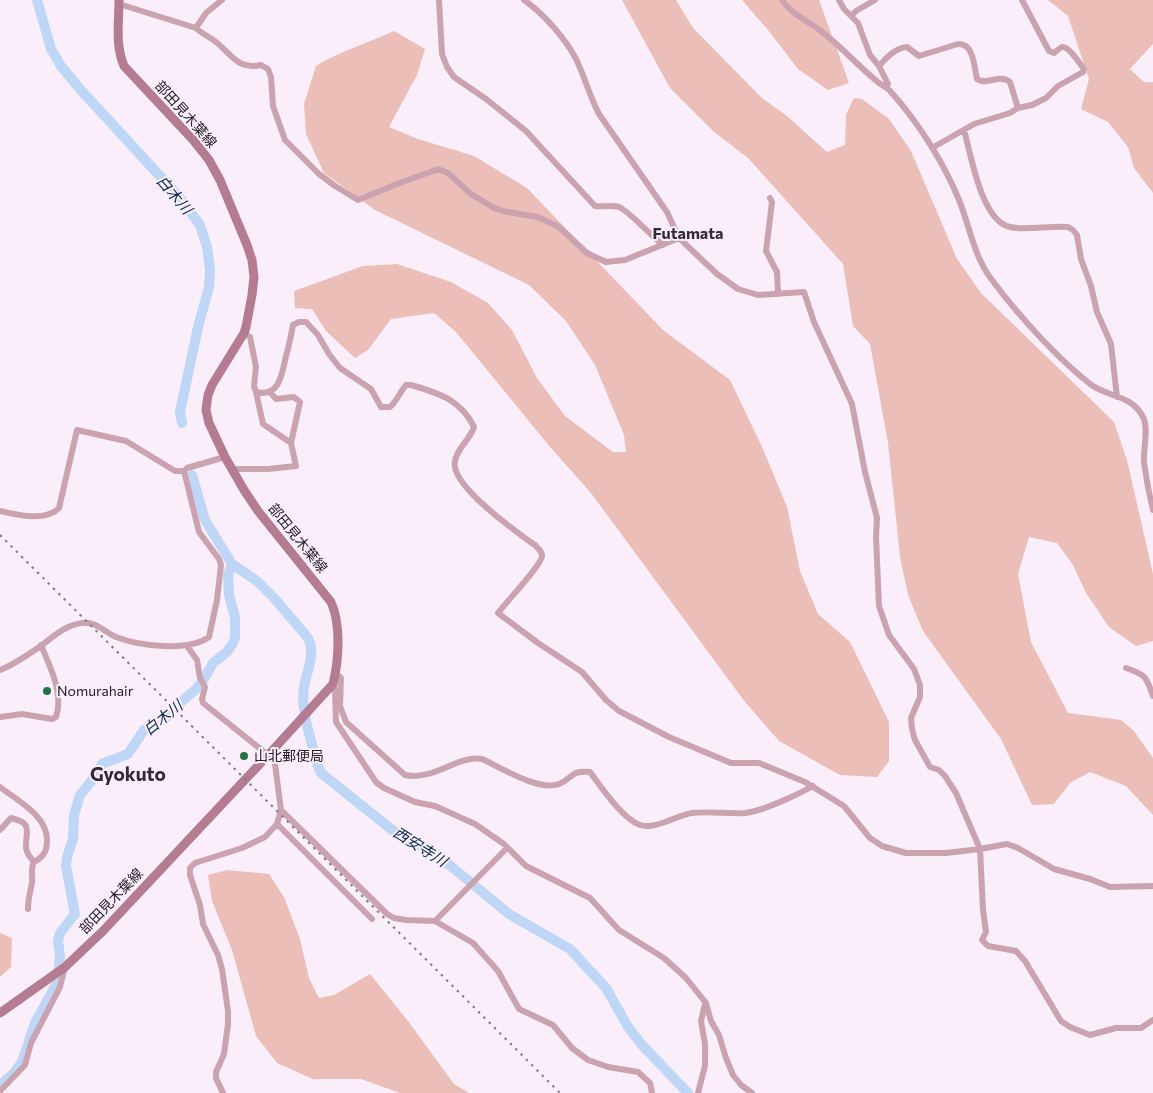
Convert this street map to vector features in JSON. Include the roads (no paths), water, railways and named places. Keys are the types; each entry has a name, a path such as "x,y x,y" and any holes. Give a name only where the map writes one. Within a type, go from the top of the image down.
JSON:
{"main road":[{"name":"部田見木葉線","path":"0,1013 60,971 103,931 333,684 338,658 336,613 331,602 258,511 225,457 209,423 206,410 208,395 212,385 244,333 254,277 252,260 220,180 209,160 194,141 124,66 118,44 119,2"}],"street":[{"path":"196,28 206,14 222,0"},
{"path":"439,0 442,54 447,67 454,77 486,99 526,131 595,206 619,207 630,214 663,246"},
{"path":"524,0 557,31 577,60 592,101 599,114 666,212 679,238 717,274 738,290 758,295 804,292 818,331 852,404 865,472 877,518 879,606 889,635 914,669 920,685 920,697 911,718 915,740 930,766 939,770 945,776 956,793 980,849 986,932 982,940 988,946 1016,951 1025,961 1050,999 1061,1021 1070,1027 1090,1035 1116,1028 1141,1028 1153,1020"},
{"path":"782,0 789,9 818,29 853,58 896,98 932,148 959,200 979,258 991,280 1046,344 1092,386 1128,400 1135,406 1145,420 1144,460 1148,491 1153,510"},
{"path":"839,0 844,9 858,23 870,55 879,66 888,84 885,86"},
{"path":"852,15 875,0"},
{"path":"932,148 974,124 1010,113 1018,108 1046,98 1058,86 1083,72 1084,69 1065,47 1054,53 1050,51 1022,0"},
{"path":"119,2 196,28 203,35 215,41 231,57 243,65 262,65 268,69 271,77 273,106 285,140 319,174 358,200 438,170 448,173 471,194 494,208 538,218 559,227 587,253 606,262 625,260 679,238"},
{"path":"879,66 889,55 902,47 907,47 919,56 958,44 964,44 972,56 977,79 982,82 1002,78 1008,79 1018,108"},
{"path":"964,130 985,202 995,218 1010,227 1068,227 1074,230 1077,235 1081,259 1091,286 1097,312 1111,344 1117,396"},
{"path":"770,198 772,202 766,251 777,272 778,294"},
{"path":"256,392 262,394 270,392 277,387 281,380 293,325 299,322 306,322 314,329 340,368 371,389 381,407 390,407 396,402 406,385 423,388 449,399 468,414 474,427 471,435 460,448 455,460 456,473 493,514 536,546 541,552 542,558 531,574 498,612 538,643 582,672 606,700 619,711 648,727 731,764 760,763 771,766 813,786 844,806 870,838 882,846 896,851 906,853 946,853 1007,844 1018,848 1054,869 1110,887 1153,886"},
{"path":"244,333 250,337 256,367 254,386 263,424 291,443"},
{"path":"233,471 237,469 268,469 296,466 291,443 300,402 294,397 276,399 270,392"},
{"path":"0,511 31,516 50,514 59,508 77,430 126,441 175,471 184,471 187,468 225,457"},
{"path":"0,670 8,667 42,645 66,627 84,623 92,623 116,637 133,642 186,646 206,640 211,634 221,577 221,565 219,559 199,532 184,471"},
{"path":"0,717 22,714 52,719 56,717 58,713 57,686 42,645"},
{"path":"186,646 197,660 200,678 205,688 202,699 203,703 269,754 275,764 281,810 277,824 265,837 242,848 197,862 190,870 200,905 203,924 218,955 228,1011 227,1041 216,1074 218,1085 223,1093"},
{"path":"1126,668 1143,674 1153,696"},
{"path":"336,673 341,678 340,706 346,722 405,774 415,776 426,775 473,758 482,759 537,784 560,784 574,773 590,772 626,815 641,825 660,823 691,813 747,812 769,806 813,786"},
{"path":"333,684 335,690 336,722 376,782 384,788 416,802 435,806 475,824 507,848 526,866 590,898 619,930 664,958 686,978 706,1003 710,1021 719,1035 733,1075 741,1085 752,1093"},
{"path":"0,787 28,809 42,822 47,830 46,852 32,866 32,883 27,898 28,909"},
{"path":"281,810 387,914 394,918 406,920 435,920 477,947 498,971 519,1008 553,1025 572,1048 588,1060 638,1072 650,1083 652,1093"},
{"path":"0,830 12,818 21,820 28,830 27,853 34,862"},
{"path":"277,824 372,919"},
{"path":"435,920 507,848"},
{"path":"0,1092 26,1065 31,1043 60,987 60,971"},
{"path":"698,1093 706,1066 706,1044 701,1022 706,1003"}],"waterway":[{"name":"白木川","path":"37,0 51,49 61,66 180,198 200,225 207,247 210,270 209,287 198,327 180,412 182,423"},
{"name":"白木川","path":"0,1085 14,1073 22,1062 35,1023 58,981 60,956 58,941 60,933 75,914 66,866 73,839 74,815 80,795 102,764 128,754 144,730 166,718 196,689 213,663 227,652 235,638 235,617 229,595 228,575 232,564 205,520 192,475"},
{"name":"西安寺川","path":"232,564 257,581 308,638 311,656 303,697 305,716 321,773 396,833 436,854 509,914 570,949 606,988 628,1027 642,1045 688,1093"}],"railway":[{"path":"0,535 560,1093"}],"place":[{"name":"Nomurahair","path":"47,691"},
{"name":"山北郵便局","path":"244,756"}],"district":[{"name":"Futamata","path":"688,233"},
{"name":"Gyokuto","path":"128,774"}]}
